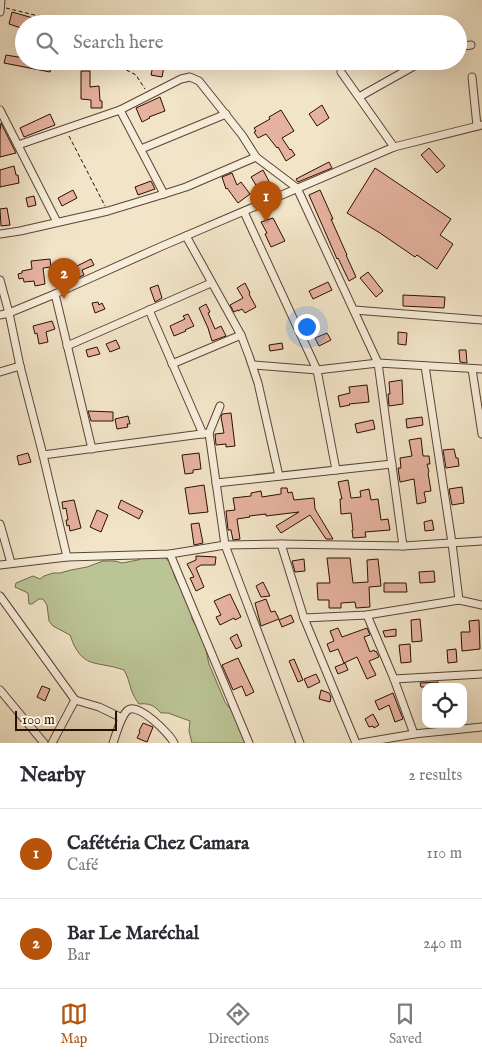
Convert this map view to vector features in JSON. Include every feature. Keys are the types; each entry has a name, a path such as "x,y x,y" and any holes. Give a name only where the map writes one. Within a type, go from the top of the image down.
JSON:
{"street":[{"path":"467,46 472,45"},
{"path":"359,97 407,70"},
{"path":"341,72 394,147"},
{"path":"18,145 120,110 181,79 190,77 199,81 242,135 256,157 297,188 378,363 403,546"},
{"path":"0,315 55,294 394,147 479,125 472,77"},
{"path":"0,110 58,222"},
{"path":"120,110 164,194"},
{"path":"141,149 226,114"},
{"path":"0,234 108,211 186,187 256,157"},
{"path":"244,212 318,370 336,470"},
{"path":"186,236 241,335 253,365 280,476"},
{"path":"0,280 67,557"},
{"path":"68,346 211,283"},
{"path":"55,294 92,449"},
{"path":"149,310 172,364 206,433 225,545 300,743"},
{"path":"354,310 482,320"},
{"path":"172,364 241,335"},
{"path":"253,365 318,370 378,363 482,369"},
{"path":"0,372 20,366"},
{"path":"425,366 459,600"},
{"path":"472,369 482,434"},
{"path":"206,433 220,406"},
{"path":"43,455 206,433"},
{"path":"216,483 392,464"},
{"path":"0,524 11,563"},
{"path":"0,565 67,557 170,554 225,545 403,546 482,541"},
{"path":"280,544 304,618 356,743"},
{"path":"170,554 249,743"},
{"path":"0,596 75,700 99,706 122,718"},
{"path":"304,618 367,615 459,600 482,605"},
{"path":"367,615 394,679 414,734"},
{"path":"394,679 482,674"},
{"path":"0,690 44,743"},
{"path":"52,743 75,700"},
{"path":"113,743 122,718 128,710 135,709 150,717 162,727 174,743"},
{"path":"361,743 414,734 482,728"}],"path":[{"path":"1,6 36,15"},
{"path":"127,70 136,75 149,94"},
{"path":"66,129 108,211"}],"green space":[{"path":"162,554 171,564 175,578 191,609 192,619 204,641 209,664 225,702 236,717 247,743 192,743 189,731 190,721 168,713 161,713 151,705 139,704 124,670 97,664 85,659 79,654 70,635 53,626 49,621 47,605 43,599 29,604 28,593 15,587 16,583 33,576 40,579 53,573 87,567 103,561 122,563 138,560 145,556"}],"building":[{"path":"12,12 22,15 15,15 15,26 9,24"},
{"path":"6,55 15,56 15,65 4,63"},
{"path":"152,70 163,70 162,77 151,75"},
{"path":"81,71 90,71 90,87 99,86 102,108 91,108 91,100 81,99"},
{"path":"160,97 165,111 142,122 136,108"},
{"path":"322,105 329,118 317,126 309,114"},
{"path":"281,110 294,131 282,138 295,155 286,161 278,147 266,134 258,138 254,132 256,131 254,128"},
{"path":"50,114 55,125 24,137 20,128"},
{"path":"1,123 16,153 0,157 0,131"},
{"path":"429,148 445,166 437,173 421,155"},
{"path":"329,162 332,168 298,182 296,179"},
{"path":"14,166 19,183 0,187 0,170"},
{"path":"375,168 451,219 440,235 453,244 437,269 347,213"},
{"path":"263,170 273,189 262,195 251,177"},
{"path":"232,173 237,185 241,182 250,194 238,203 226,189 222,177"},
{"path":"151,181 155,189 138,195 135,187"},
{"path":"73,190 77,198 62,206 58,198"},
{"path":"320,190 356,277 349,281 337,259 309,195"},
{"path":"34,196 36,205 28,207 26,198"},
{"path":"7,208 10,225 1,226 0,209"},
{"path":"273,218 285,241 271,247 261,222"},
{"path":"50,259 51,267 43,268 45,284 35,286 34,281 24,282 23,278 19,279 18,274 32,269 31,261"},
{"path":"91,259 94,265 82,270 84,275 75,279 69,270"},
{"path":"368,272 383,291 376,297 360,278"},
{"path":"328,282 332,290 313,299 309,291"},
{"path":"245,283 256,307 245,313 242,309 234,312 230,305 243,298 237,288"},
{"path":"158,285 162,298 155,302 150,288"},
{"path":"403,295 445,297 444,308 403,306"},
{"path":"98,302 99,305 102,303 105,309 95,313 92,303"},
{"path":"206,304 215,329 221,326 226,336 212,341 199,308"},
{"path":"188,314 194,326 174,336 170,326 185,319 183,316"},
{"path":"52,321 55,329 46,332 48,342 39,344 37,333 35,334 33,326"},
{"path":"398,332 407,333 406,345 398,344"},
{"path":"327,333 331,340 319,346 315,338"},
{"path":"116,340 120,348 110,352 106,344"},
{"path":"282,343 283,349 270,351 269,345"},
{"path":"97,347 100,354 88,357 86,350"},
{"path":"459,350 466,350 467,363 460,362"},
{"path":"402,380 403,404 389,406 389,382"},
{"path":"367,385 369,402 340,407 338,396 350,393 349,387"},
{"path":"88,411 113,412 113,421 91,421"},
{"path":"231,413 235,446 226,447 226,444 216,445 215,434 224,433 222,414"},
{"path":"128,416 130,424 127,424 128,427 117,429 115,419"},
{"path":"422,417 423,425 407,428 406,419"},
{"path":"373,420 375,429 357,433 355,424"},
{"path":"421,438 423,456 429,456 430,464 427,464 431,491 424,492 426,502 417,504 414,479 400,482 398,468 401,468 400,458 412,456 409,440"},
{"path":"454,449 459,466 446,468 443,450"},
{"path":"28,453 31,462 19,465 17,456"},
{"path":"199,453 201,469 185,474 182,455"},
{"path":"348,480 351,498 361,497 360,491 369,489 371,500 378,499 381,520 388,519 390,530 365,532 366,537 353,538 351,513 341,514 340,499 342,499 338,482"},
{"path":"204,485 208,512 189,514 185,488"},
{"path":"462,487 464,503 452,505 449,489"},
{"path":"281,488 287,488 288,493 292,492 294,500 314,498 315,509 333,539 326,539 310,515 281,533 276,526 299,512 266,516 266,514 237,519 240,539 233,540 231,530 228,530 226,511 235,510 233,498 251,496 251,493 261,491 262,497 281,494"},
{"path":"74,500 81,528 70,531 69,525 67,526 66,508 63,509 62,502"},
{"path":"121,500 143,511 139,519 118,508"},
{"path":"97,510 108,515 101,532 90,527"},
{"path":"432,520 434,530 425,531 424,522"},
{"path":"199,523 203,543 194,545 191,524"},
{"path":"196,556 216,557 215,565 201,565 196,568 204,587 196,591 190,578 194,577 187,564 196,560"},
{"path":"327,558 350,558 353,583 368,582 367,560 378,559 381,586 369,587 370,607 356,608 355,602 341,603 341,608 329,608 329,600 318,600 317,583 330,583"},
{"path":"304,559 305,571 295,572 292,561"},
{"path":"434,571 435,582 420,583 419,572"},
{"path":"263,582 270,596 261,597 256,586"},
{"path":"384,583 406,583 407,592 384,592"},
{"path":"230,594 241,617 235,620 234,618 220,625 216,617 221,615 214,601"},
{"path":"266,599 271,612 275,611 279,619 261,626 255,603"},
{"path":"291,615 294,622 282,627 279,620"},
{"path":"420,619 422,641 412,642 411,620"},
{"path":"479,620 480,649 462,651 461,632 470,632 469,621"},
{"path":"338,628 342,637 367,628 370,635 364,637 370,652 376,651 379,657 369,661 376,675 367,679 357,657 344,663 338,649 330,652 327,644 334,641 330,631"},
{"path":"396,629 396,636 385,637 383,631"},
{"path":"237,634 242,646 236,649 230,638"},
{"path":"410,644 411,662 401,663 399,645"},
{"path":"456,649 457,662 448,663 447,650"},
{"path":"238,658 254,692 246,696 242,686 233,690 222,665"},
{"path":"294,659 303,680 298,682 289,661"},
{"path":"345,663 348,670 338,674 335,667"},
{"path":"316,674 320,682 308,688 304,679"},
{"path":"42,686 50,689 45,701 37,697"},
{"path":"321,690 329,693 331,697 330,702 319,699"},
{"path":"393,693 403,719 395,722 389,705 379,710 375,701"},
{"path":"373,714 379,725 374,728 373,726 369,727 365,719"},
{"path":"143,723 153,727 147,742 137,738"}],"place":[{"name":"Cafétéria Chez Camara","path":"266,222"},
{"name":"Bar Le Maréchal","path":"64,299"}]}
